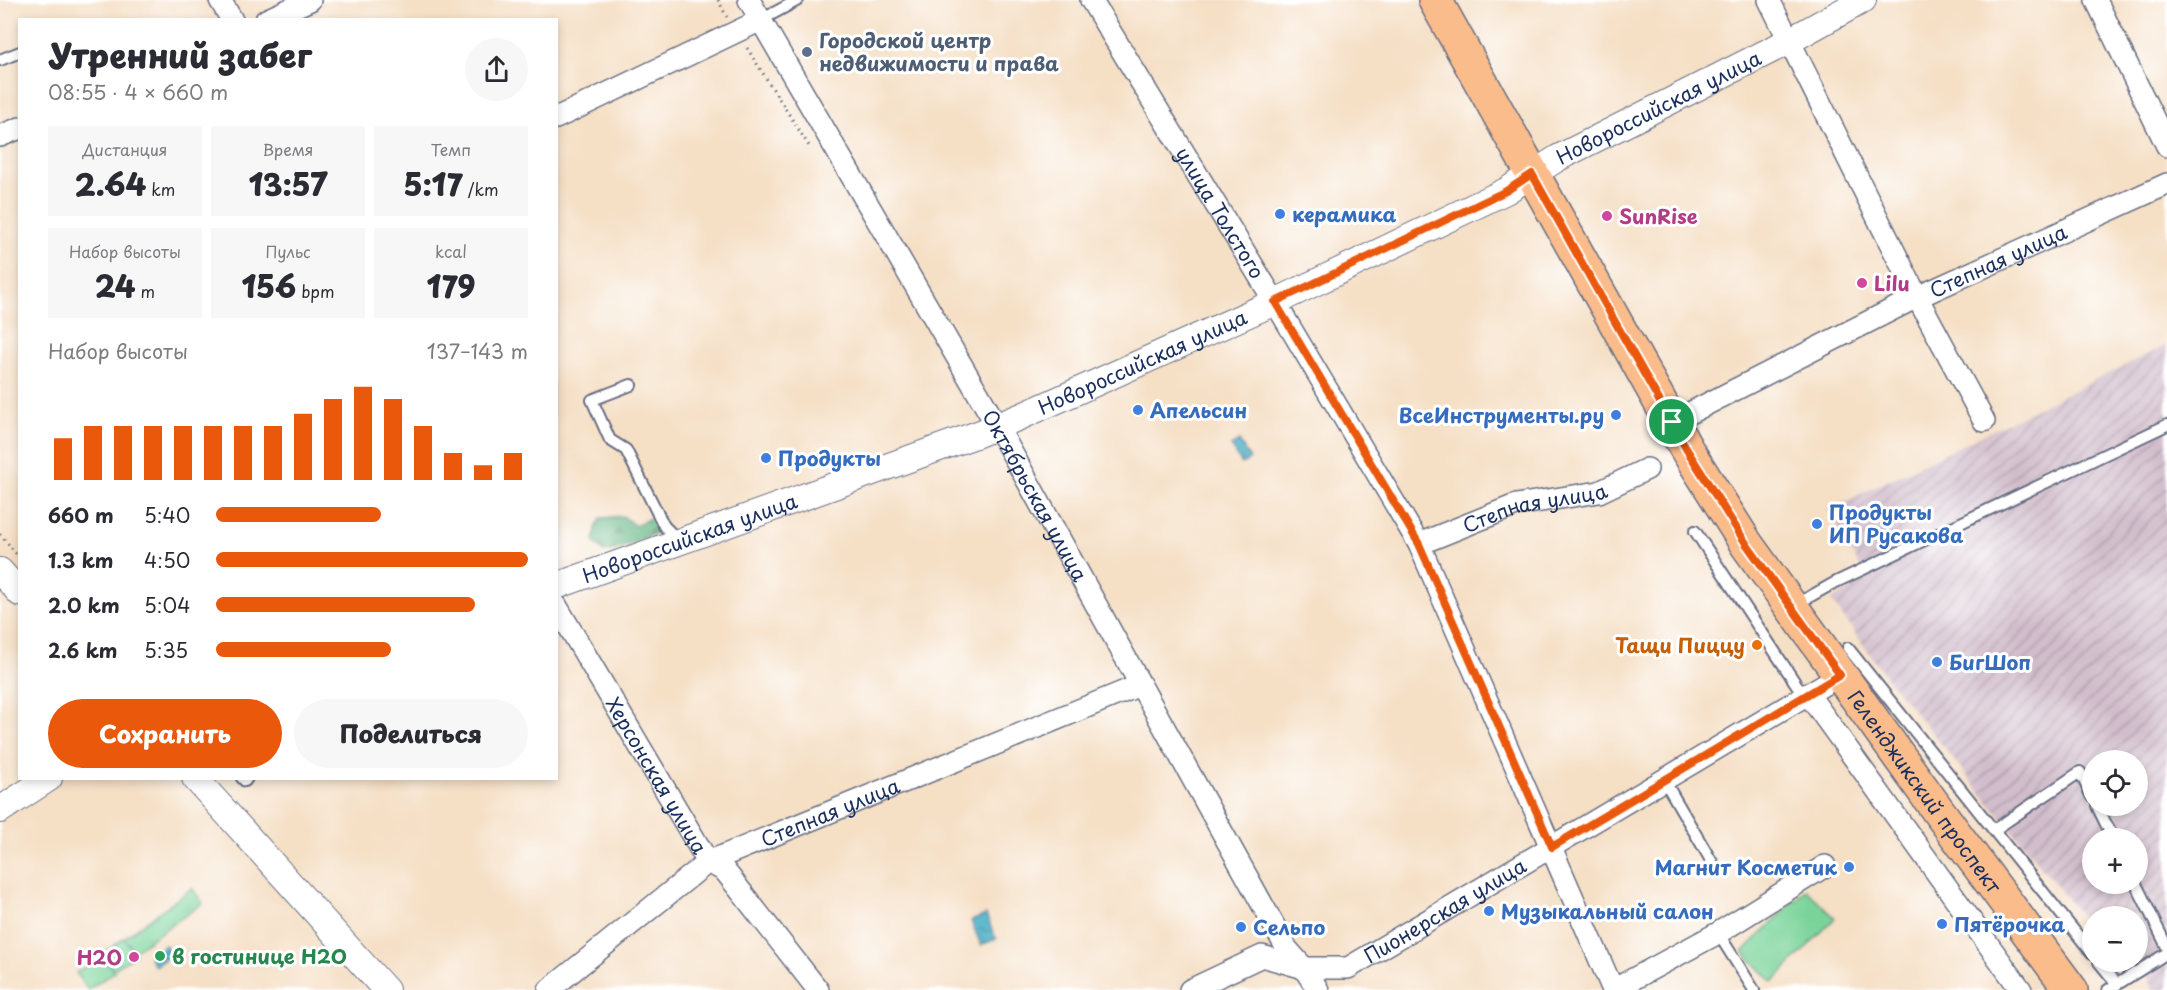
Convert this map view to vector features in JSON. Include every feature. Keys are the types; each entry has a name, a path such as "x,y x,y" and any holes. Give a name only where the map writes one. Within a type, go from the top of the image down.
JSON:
{"main road":[{"name":"Геленджикский проспект","path":"1435,0 1687,450 1747,545 1791,607 1844,661 2071,990"}],"street":[{"path":"220,0 231,18"},
{"path":"270,18 310,0"},
{"name":"Октябрьская улица","path":"749,0 997,426 1287,949 1304,968 1318,990"},
{"name":"улица Толстого","path":"1091,0 1419,544 1613,990"},
{"path":"1769,0 1917,297 1984,421"},
{"name":"Новороссийская улица","path":"558,585 997,426 1275,302 1506,191 1558,158 1789,41 1863,0"},
{"path":"2096,0 2167,146"},
{"path":"558,117 761,20"},
{"path":"0,136 18,129"},
{"name":"Степная улица","path":"1672,422 1917,297 2167,184"},
{"name":"Степная улица","path":"1419,544 1516,505 1599,492 1647,469"},
{"path":"0,571 18,590"},
{"name":"Херсонская улица","path":"558,608 708,862 725,871 819,990"},
{"name":"Пионерская улица","path":"1190,990 1262,956 1304,968 1348,968 1806,695 1844,661"},
{"name":"Степная улица","path":"549,990 708,862 1140,685"},
{"path":"1806,695 2021,990"},
{"path":"0,810 46,780"},
{"path":"197,780 386,990"},
{"path":"1613,990 1718,933 1825,866"}],"lane":[{"path":"761,20 798,0"},
{"path":"0,60 18,52"},
{"path":"631,385 592,400 610,440 626,450 664,526 680,542"},
{"path":"1791,607 1834,583 2167,425"},
{"path":"1695,531 1806,695"},
{"path":"1844,661 1994,830 2082,940"},
{"path":"1994,830 2080,772 2082,776"},
{"path":"1664,780 1716,869"},
{"path":"2141,894 2167,947"},
{"path":"1718,933 1754,990"},
{"path":"2104,972 2112,987 2167,953"}],"path":[{"path":"0,534 18,556"}],"shaded area":[{"path":"2167,345 2167,990 2151,990 2153,987 2144,972 2148,972 2148,906 2082,906 2082,917 1888,679 1831,600 1867,579 1828,510"}],"green space":[{"path":"623,516 635,526 652,517 660,519 666,530 619,549 603,552 594,542 596,528 601,518"},
{"path":"192,888 203,903 134,951 124,938"},
{"path":"1806,889 1835,918 1773,982 1743,952"},
{"path":"124,938 136,954 113,970 102,954"},
{"path":"102,954 114,972 88,990 76,973"}],"water":[{"path":"1239,441 1250,459 1242,464 1231,446"},
{"path":"986,915 996,939 981,945 971,921"},
{"name":"в гостинице Н2О","path":"165,945 172,954 155,966 149,957"}],"place":[{"name":"Городской центр недвижимости и права","path":"807,52"},
{"name":"керамика","path":"1280,214"},
{"name":"SunRise","path":"1607,216"},
{"name":"Lilu","path":"1862,283"},
{"name":"Апельсин","path":"1138,410"},
{"name":"ВсеИнструменты.ру","path":"1616,415"},
{"name":"Продукты","path":"766,458"},
{"name":"Продукты ИП Русакова","path":"1817,524"},
{"name":"Тащи Пиццу","path":"1757,645"},
{"name":"БигШоп","path":"1937,662"},
{"name":"Магнит Косметик","path":"1849,867"},
{"name":"Музыкальный салон","path":"1489,911"},
{"name":"Пятёрочка","path":"1942,924"},
{"name":"Сельпо","path":"1241,927"},
{"name":"в гостинице Н2О","path":"160,956"},
{"name":"H2O","path":"134,957"}],"route":[{"path":"1532,174 1672,422 1747,545 1840,675 1552,847 1419,544 1275,302 1506,191 1532,174"}]}
